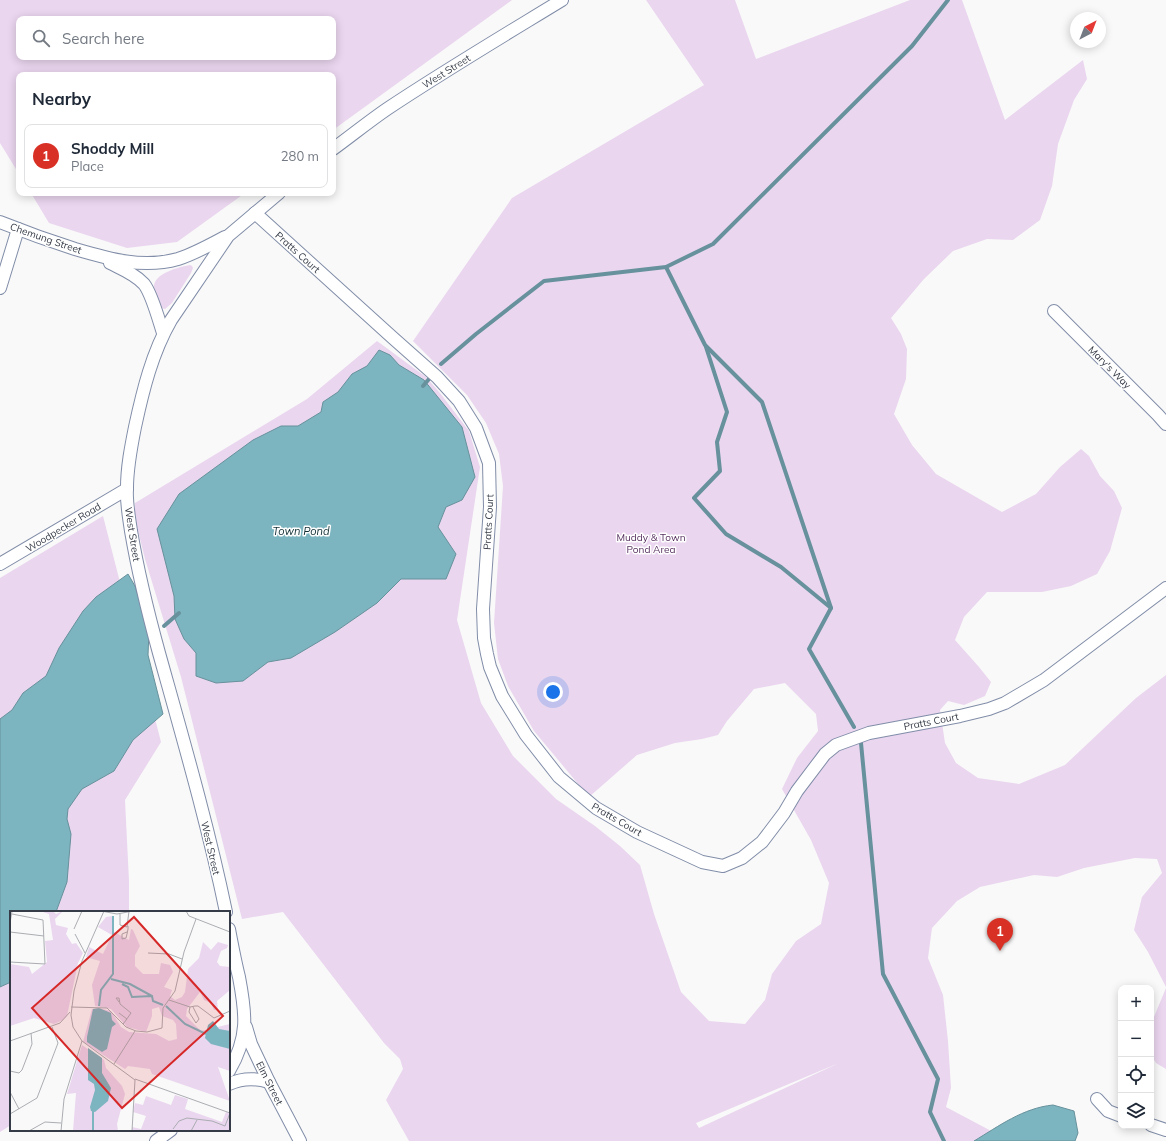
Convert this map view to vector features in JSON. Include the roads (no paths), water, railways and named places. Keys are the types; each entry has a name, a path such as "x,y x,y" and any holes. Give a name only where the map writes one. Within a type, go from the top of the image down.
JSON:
{"street":[{"name":"West Street","path":"336,147 360,128 411,93 562,0"},
{"name":"West Street","path":"226,911 199,802 145,602 134,545 127,489 131,451 141,400 152,362 163,333 170,320 228,236 275,196"},
{"name":"Pratts Court","path":"255,213 437,377 459,401 476,428 489,463 490,507 483,609 484,638 490,667 502,696 526,735 559,777 570,788 596,808 637,832 702,862 723,866 742,858 762,842 784,814 797,790 825,754 836,745 869,733 960,716 989,709 1005,703 1044,680 1166,588"},
{"name":"Chemung Street","path":"0,222 59,244 130,263 177,259 194,253 228,236"},
{"path":"0,288 18,229"},
{"name":"Chemung Street","path":"93,254 127,271 145,286 163,333"},
{"name":"Mary's Way","path":"1054,311 1166,424"},
{"name":"Woodpecker Road","path":"0,564 127,489"},
{"path":"230,934 244,1004 243,1036 238,1055 230,1069"},
{"name":"Elm Street","path":"244,1022 251,1044 300,1141"},
{"path":"230,1084 248,1079 269,1082"},
{"path":"1097,1099 1108,1111 1118,1115"},
{"path":"1154,1126 1166,1130"},
{"path":"156,1141 169,1131"}],"water":[{"name":"Town Pond","path":"379,350 390,355 399,365 424,380 462,427 475,477 462,500 446,507 438,527 456,554 446,579 401,579 377,603 335,632 291,658 268,662 243,681 216,683 196,676 196,653 184,639 175,619 174,596 157,529 179,494 253,440 281,426 298,426 321,412 323,402 338,392 352,374 367,366"},
{"path":"128,574 135,586 149,630 148,655 163,714 133,740 114,771 82,789 68,809 67,819 71,834 67,882 56,911 10,911 10,982 0,987 0,719 12,710 23,693 46,676 59,648 83,611 96,597"},
{"path":"1053,1105 1074,1111 1078,1133 1075,1141 974,1141 1012,1118 1032,1110"}],"waterway":[{"path":"441,364 476,334 544,281 666,267 713,244 912,46 948,0"},
{"path":"666,267 705,345 762,402 831,608 809,649 854,727"},
{"path":"706,347 727,412 717,442 720,471 694,498 726,534 781,567 831,608"},
{"path":"423,386 429,379"},
{"path":"164,626 179,613"},
{"path":"861,743 883,974 938,1079 930,1112 944,1141"}],"place":[{"name":"Shoddy Mill","path":"1000,951"}],"park label":[{"name":"Muddy & Town Pond Area","path":"651,542"}]}
